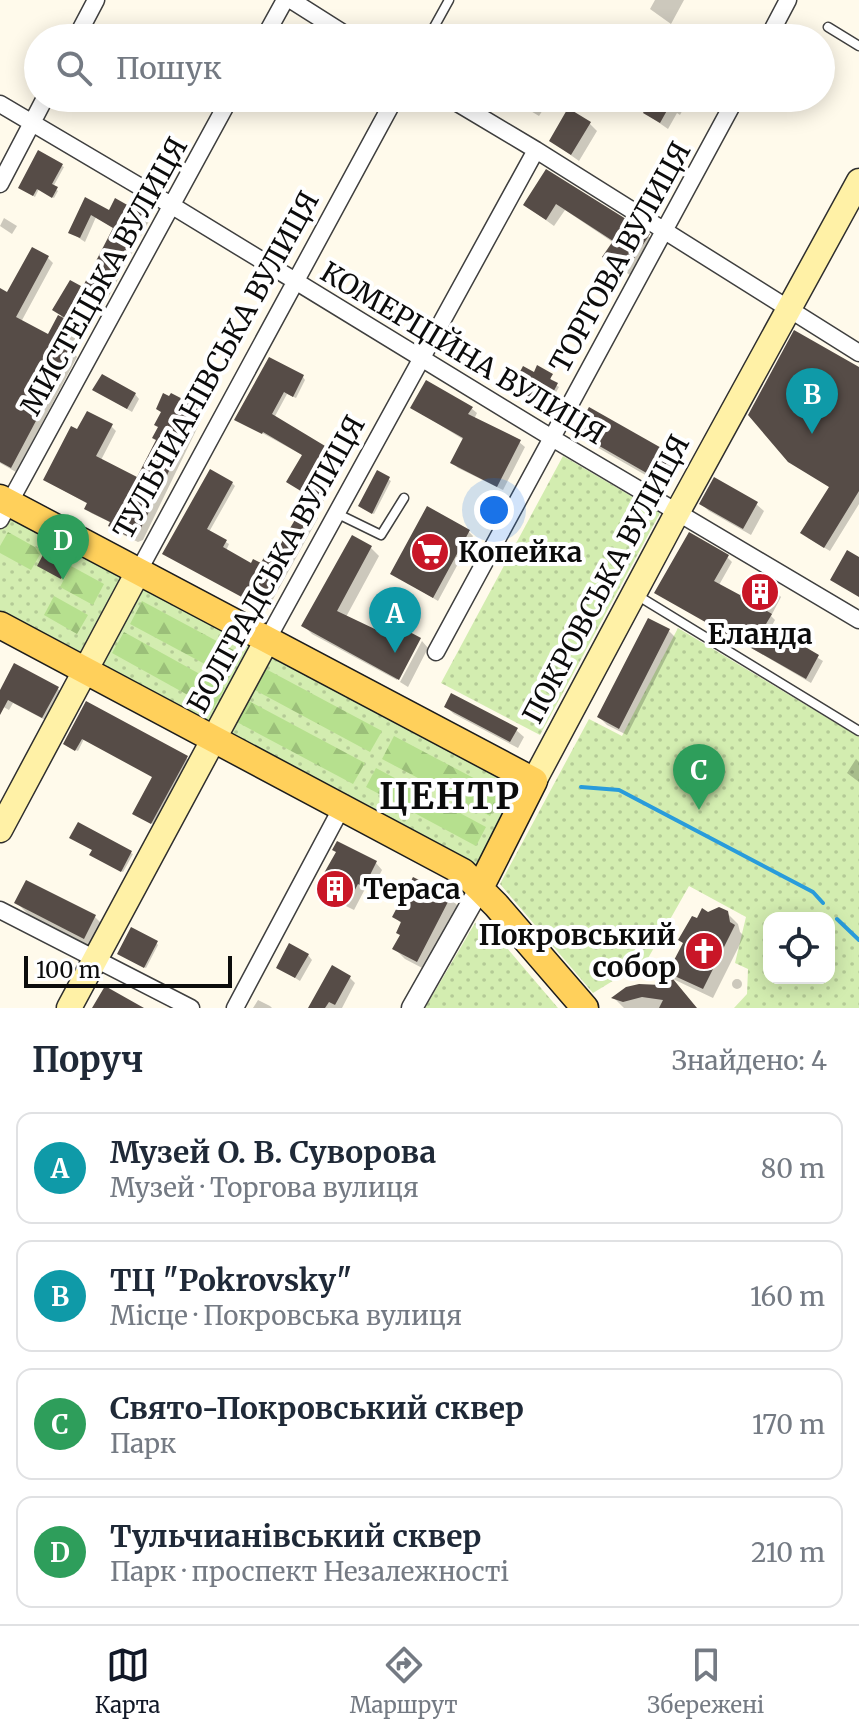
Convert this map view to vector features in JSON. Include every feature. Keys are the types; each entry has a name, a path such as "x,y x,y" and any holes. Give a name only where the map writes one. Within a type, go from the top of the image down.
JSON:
{"main road":[{"name":"ПОКРОВСЬКА ВУЛИЦЯ","path":"480,888 677,513 859,181"},
{"path":"3,507 138,572 534,781"},
{"name":"ТУЛЬЧИАНІВСЬКА ВУЛИЦЯ","path":"0,830 138,572"},
{"path":"0,625 463,872 585,1008"},
{"name":"БОЛГРАДСЬКА ВУЛИЦЯ","path":"69,1008 267,640"}],"street":[{"path":"83,24 96,0"},
{"path":"273,24 288,0 328,24"},
{"path":"775,24 788,0"},
{"name":"КОМЕРЦІЙНА ВУЛИЦЯ","path":"0,104 171,205 422,361 859,620"},
{"path":"0,184 38,112"},
{"name":"МИСТЕЦЬКА ВУЛИЦЯ","path":"3,507 222,112"},
{"name":"ТУЛЬЧИАНІВСЬКА ВУЛИЦЯ","path":"138,572 387,112"},
{"path":"472,112 859,353"},
{"name":"ТОРГОВА ВУЛИЦЯ","path":"436,652 729,112"},
{"name":"БОЛГРАДСЬКА ВУЛИЦЯ","path":"267,640 536,150"},
{"path":"235,1008 342,807"},
{"name":"ПОКРОВСЬКА ВУЛИЦЯ","path":"412,1008 480,888"},
{"path":"0,910 191,1008"}],"lane":[{"path":"436,24 449,0"},
{"path":"835,31 859,46"},
{"path":"338,514 381,535 404,498"},
{"path":"634,594 859,731"}],"green space":[{"path":"563,456 660,513 540,735 441,683"},
{"path":"9,513 127,575 87,654 0,611 0,527"},
{"path":"8,532 42,551 31,570 0,553 0,546"},
{"path":"71,566 104,584 93,605 60,587"},
{"path":"142,586 520,785 478,871 100,666"},
{"path":"54,596 88,615 77,634 44,615"},
{"path":"142,601 241,654 229,677 130,624"},
{"path":"678,628 859,737 859,1008 734,1008 747,994 748,969 735,963 746,917 689,886 647,960 593,993 500,884 589,719 622,736"},
{"path":"124,632 225,688 213,709 112,653"},
{"path":"264,668 382,731 370,752 253,689"},
{"path":"247,700 365,763 353,784 235,721"},
{"path":"394,736 502,793 490,816 382,759"},
{"path":"376,768 486,827 476,846 366,787"},
{"path":"484,921 558,1008 425,1008 475,923"}],"building":[{"path":"566,112 575,112 591,122 571,155 549,141"},
{"path":"644,112 666,112 660,123"},
{"path":"38,150 63,164 52,184 58,187 52,198 37,189 33,196 18,188"},
{"path":"546,169 650,234 625,272 602,257 613,241 556,204 546,220 523,205"},
{"path":"85,197 109,210 115,198 145,215 98,304 79,294 113,228 91,215 80,238 68,233"},
{"path":"32,247 49,256 16,317 48,334 58,315 76,325 66,343 73,351 11,468 0,462 0,288 7,292"},
{"path":"70,280 81,286 65,318 52,310"},
{"path":"794,330 859,367 859,491 824,548 800,533 829,487 788,462 748,415"},
{"path":"269,357 304,375 293,397 284,392 272,414 345,458 313,511 316,513 264,609 162,554 210,469 233,482 207,529 227,540 223,547 251,563 253,559 261,563 266,553 273,557 309,496 286,482 302,455 263,432 234,420"},
{"path":"537,365 553,374 550,379 558,383 545,408 511,389 523,366 534,372"},
{"path":"102,374 136,393 127,409 92,390"},
{"path":"426,380 473,407 468,414 521,440 497,487 450,463 463,438 410,408"},
{"path":"163,393 169,396 171,393 200,408 136,538 131,538 108,526 110,522 84,509 87,503 43,480 71,426 77,429 87,411 113,424 96,456 137,477 156,440 152,438 158,427 154,425 161,412 156,409"},
{"path":"589,407 672,454 657,479 575,432"},
{"path":"377,470 390,477 372,514 358,506"},
{"path":"714,477 758,502 743,529 699,504"},
{"name":"Копейка","path":"427,506 470,530 433,598 390,574"},
{"path":"689,532 729,555 714,581 740,595 751,576 778,591 767,611 772,614 766,624 819,655 806,679 654,593"},
{"path":"352,535 372,546 337,611 400,641 406,630 421,638 399,680 301,626"},
{"path":"847,550 859,557 859,597 830,580"},
{"path":"44,553 68,566 61,579 37,566"},
{"path":"648,618 670,629 619,729 597,717"},
{"path":"14,663 59,687 42,718 8,700 0,715 0,690"},
{"path":"451,693 518,728 510,742 444,707"},
{"path":"86,701 188,756 151,824 132,814 152,777 82,739 75,751 63,744"},
{"path":"78,822 132,851 121,872 89,855 92,850 69,838"},
{"path":"337,841 377,861 364,887 358,884 347,905 315,889 336,852 332,850"},
{"path":"413,877 451,896 417,962 392,949 400,935 396,933 401,922 392,917"},
{"path":"26,880 96,915 84,939 14,903"},
{"name":"Покровський собор","path":"719,907 728,911 730,922 735,925 703,989 668,973 697,1008 659,1008 663,1000 642,997 623,1002 611,998 626,987 661,985 683,943 678,940 692,916 697,918 702,908 708,912"},
{"path":"131,927 158,941 144,968 117,954"},
{"path":"289,943 309,954 295,978 276,968"},
{"path":"332,965 351,976 335,1005 329,1002 325,1008 308,1008"},
{"path":"105,986 144,1008 92,1008"}],"waterway":[{"path":"581,787 619,790 813,892 823,903"},
{"path":"837,919 859,940"}],"place":[{"name":"ТЦ \"Pokrovsky\"","path":"812,434"},
{"name":"Копейка","path":"430,552"},
{"name":"Тульчианівський сквер","path":"63,580"},
{"name":"Еланда","path":"760,592"},
{"name":"Музей О. В. Суворова","path":"395,653"},
{"name":"Свято-Покровський сквер","path":"699,810"},
{"name":"Тераса","path":"335,889"},
{"name":"Покровський собор","path":"704,951"}],"district":[{"name":"ЦЕНТР","path":"450,796"}]}
